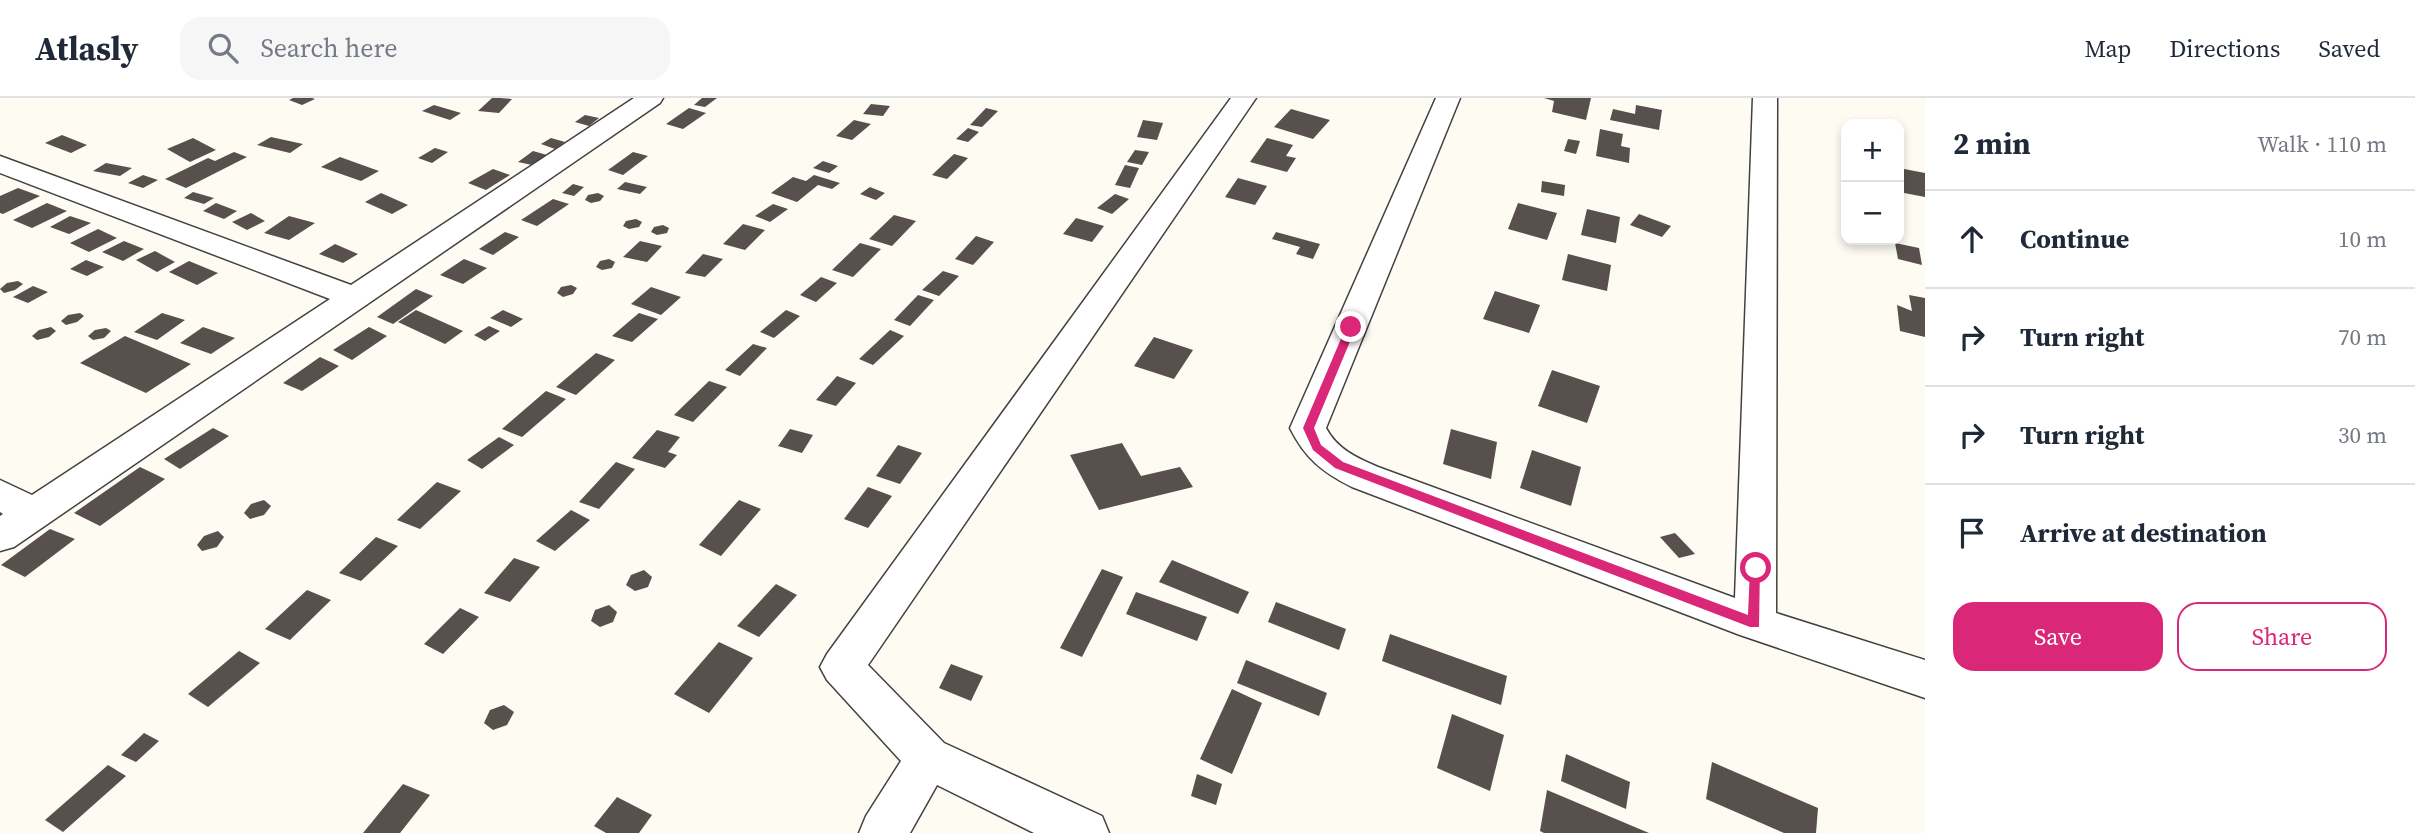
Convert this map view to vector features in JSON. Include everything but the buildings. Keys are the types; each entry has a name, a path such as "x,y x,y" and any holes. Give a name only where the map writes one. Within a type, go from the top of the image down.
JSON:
{"street":[{"path":"0,536 651,98"},
{"path":"1085,833 928,758 842,667 1244,98"},
{"path":"1448,98 1308,428 1317,448 1339,465 1365,477 1755,623 1925,680"},
{"path":"1755,623 1765,98"},
{"path":"0,164 355,297"},
{"path":"0,494 33,514"},
{"path":"883,833 928,758"}],"route":[{"path":"1351,327 1308,428 1317,448 1339,465 1755,623 1756,568"}]}
